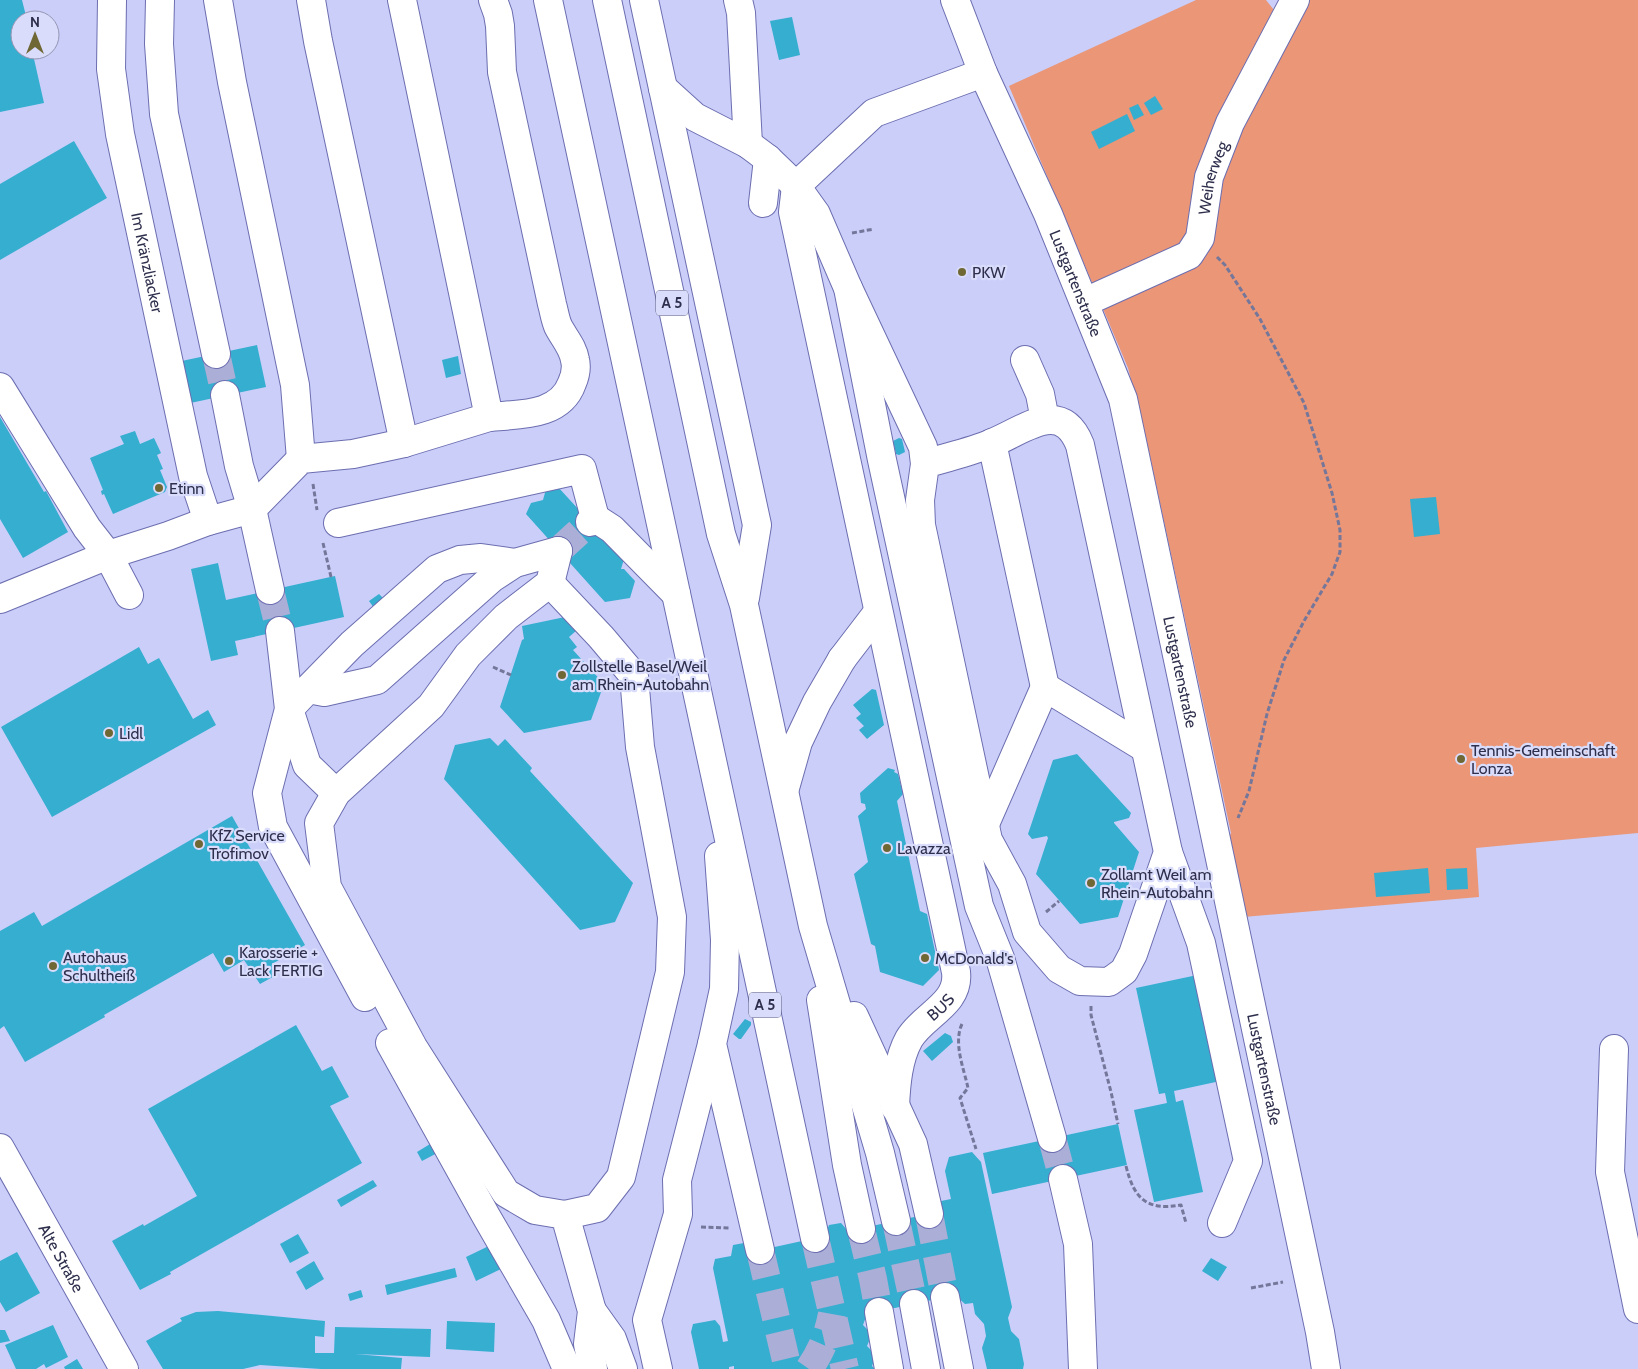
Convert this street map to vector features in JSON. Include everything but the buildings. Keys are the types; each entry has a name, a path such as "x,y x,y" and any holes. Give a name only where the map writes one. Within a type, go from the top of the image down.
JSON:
{"main road":[{"name":"Im Kränzliacker","path":"112,0 111,69 120,134 193,476 208,521"},
{"path":"160,0 159,44 164,114 216,354"},
{"path":"218,0 232,82 295,385 302,459"},
{"path":"311,0 322,60 404,444"},
{"path":"402,0 489,417"},
{"path":"0,599 108,555 208,521 252,509 302,459 353,454 404,444 489,417 544,411 560,402 570,388 575,375 576,362 571,346 558,326 552,304 502,72 500,26 498,14 492,0"},
{"name":"A 5","path":"548,0 816,1238"},
{"name":"A 5","path":"607,0 721,534 744,605 813,926 880,1153 896,1221"},
{"path":"644,0 757,525 744,605"},
{"name":"Lustgartenstraße","path":"955,0 983,73 1048,214 1123,399 1326,1369"},
{"name":"Weiherweg","path":"1085,302 1189,255 1200,238 1209,176 1230,123 1295,0"},
{"path":"740,4 763,203"},
{"path":"796,186 874,113 983,73"},
{"path":"663,88 695,116 758,151 796,186 816,214 848,288 923,447 925,464 920,500 922,525 987,832 1000,958"},
{"name":"BUS","path":"796,186 793,212 956,972 956,982 949,998 910,1039 904,1051 898,1077 895,1107"},
{"path":"848,288 882,460 979,906 1000,958 1052,1138"},
{"path":"1025,360 1040,394 1045,420"},
{"path":"0,387 87,528 108,555 129,596"},
{"path":"225,395 239,466 252,509 270,590"},
{"path":"925,464 992,444 1036,422 1045,420 1066,424 1075,432 1080,445 1168,852 1201,943 1248,1160 1222,1223"},
{"path":"992,444 1045,688 987,832 1012,884 1027,932 1058,969 1080,980 1109,982 1124,971 1133,954 1168,852"},
{"path":"338,523 582,469 592,520 612,529 676,594"},
{"path":"308,689 324,692 377,680 492,578 515,563 558,551 550,583 506,617 468,656 431,706 336,793 319,824 327,887 413,1047 506,1193 535,1210 565,1216 597,1208 622,1177 670,972 672,917 640,747 634,676 601,637 550,583"},
{"path":"515,563 481,558 460,560 437,569 352,644 289,709 267,793 273,827 310,898 467,1182 546,1320 568,1369"},
{"path":"784,792 798,742 817,702 842,659 878,612"},
{"path":"280,631 289,709 307,765 336,793"},
{"path":"1045,688 1145,748"},
{"path":"658,1369 647,1320 678,1214 677,1180 724,989 725,940 717,834 715,772"},
{"name":"A 5","path":"813,926 913,1144 929,1214"},
{"name":"A 5","path":"813,926 825,1031 847,1165 861,1229"},
{"path":"712,1044 760,1250"},
{"path":"1614,1049 1610,1172 1638,1309"},
{"name":"Alte Straße","path":"0,1148 124,1369"},
{"path":"1063,1179 1078,1244 1083,1369"},
{"path":"565,1216 592,1311 612,1339 623,1369"},
{"path":"945,1297 959,1369"},
{"path":"914,1304 926,1369"},
{"path":"592,1311 588,1344 593,1369"},
{"path":"879,1312 889,1369"}],"path":[{"path":"1200,238 1225,265 1260,319 1304,403 1332,493 1340,530 1340,552 1332,574 1304,621 1284,660 1267,714 1249,791 1220,856"},
{"path":"1043,915 1059,901"},
{"path":"963,1022 959,1030 958,1040 968,1088 960,1098 976,1149"},
{"path":"1126,1166 1129,1178 1142,1198 1150,1205 1158,1207 1181,1205 1186,1222"},
{"path":"1251,1288 1308,1276"}],"shaded area":[{"path":"1196,0 1266,0 1292,33 1310,0 1638,0 1638,833 1476,848 1479,897 1232,918 1220,856 1231,833 1146,438 1128,368 1009,86"}],"tunnel":[{"path":"216,354 225,395"},
{"path":"558,551 590,522"},
{"path":"270,590 280,631"},
{"path":"1052,1138 1063,1179"},
{"path":"929,1214 945,1297"},
{"path":"896,1221 914,1304"},
{"path":"861,1229 879,1312"},
{"path":"815,1238 845,1369"},
{"path":"760,1250 788,1369"},
{"path":"809,1369 824,1343 832,1314"}],"place":[{"name":"PKW","path":"962,272"},
{"name":"Etinn","path":"159,488"},
{"name":"Zollstelle Basel/Weil am Rhein-Autobahn","path":"562,675"},
{"name":"Lidl","path":"109,733"},
{"name":"Tennis-Gemeinschaft Lonza","path":"1461,759"},
{"name":"KfZ Service Trofimov","path":"199,844"},
{"name":"Lavazza","path":"887,848"},
{"name":"Zollamt Weil am Rhein-Autobahn","path":"1091,883"},
{"name":"McDonald's","path":"925,958"},
{"name":"Karosserie + Lack FERTIG","path":"229,961"},
{"name":"Autohaus Schultheiß","path":"53,966"}]}
